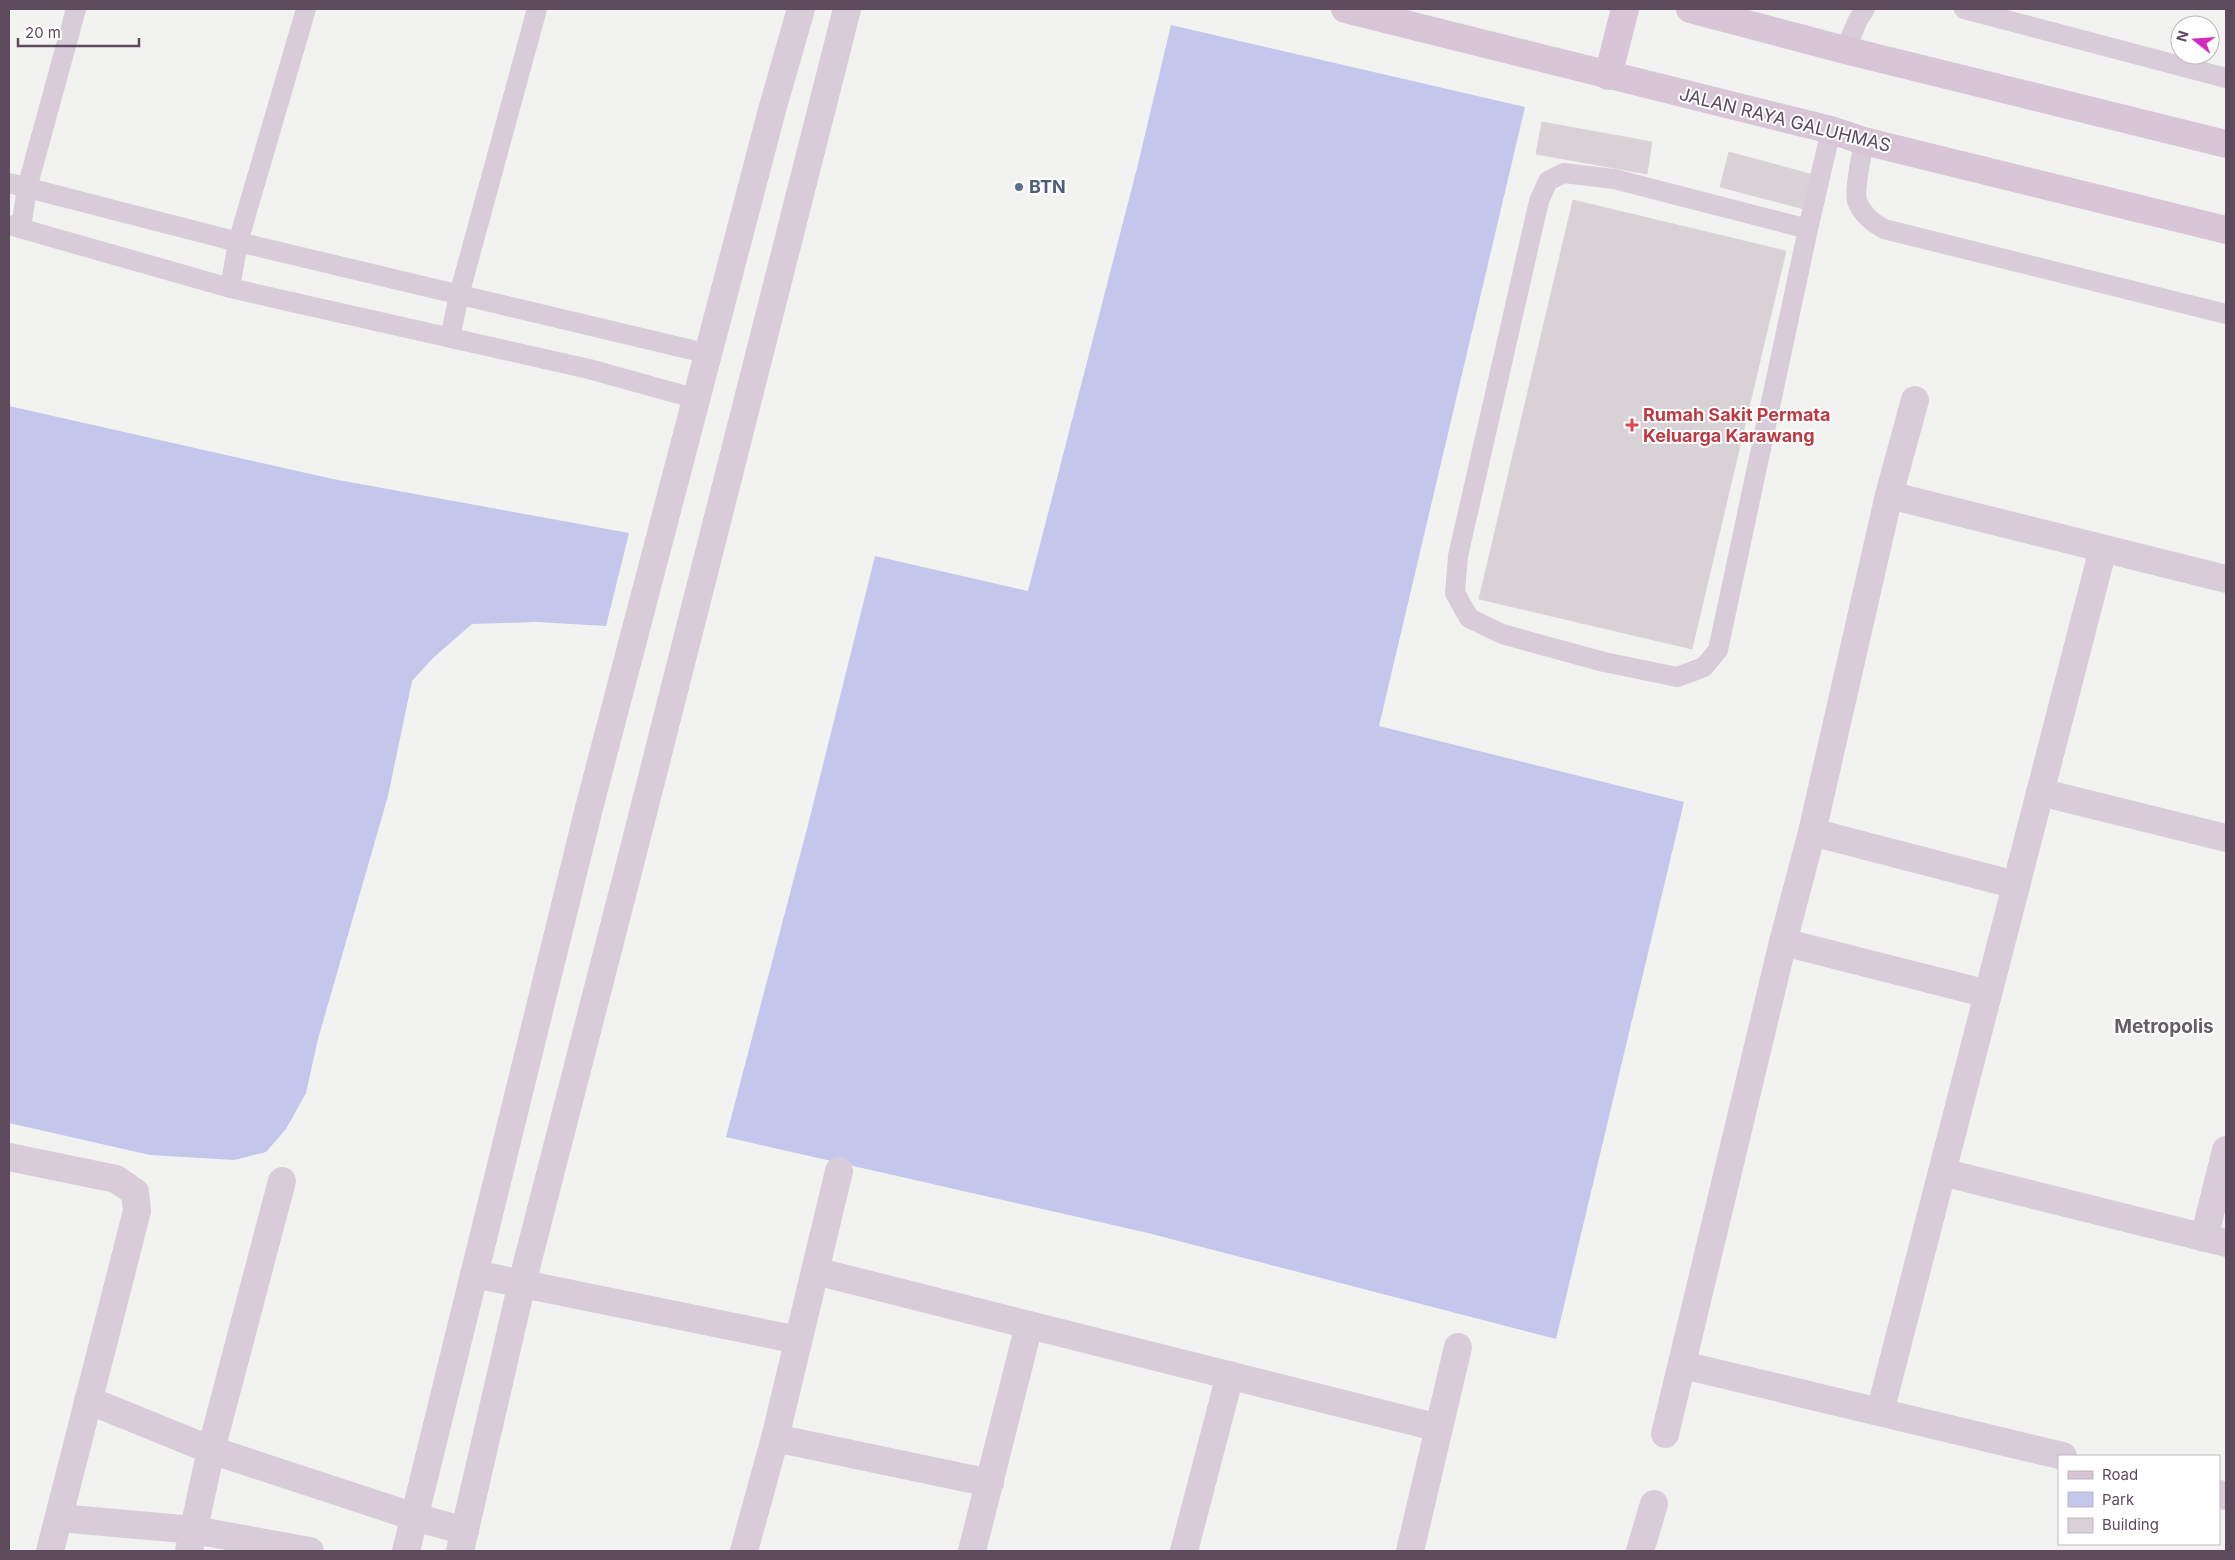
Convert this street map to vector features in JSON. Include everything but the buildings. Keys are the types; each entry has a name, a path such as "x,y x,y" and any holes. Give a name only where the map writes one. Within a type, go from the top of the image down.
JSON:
{"main road":[{"name":"JALAN RAYA GALUHMAS","path":"1345,9 1831,130 1864,141 2226,230"},
{"path":"1608,76 1625,9"},
{"path":"1690,9 1845,50 2226,144"}],"street":[{"path":"406,1551 587,818 801,9"},
{"path":"88,1400 211,1450 415,1517 463,1541 522,1283 847,9"},
{"path":"1665,1434 1783,942 1812,832 1889,495 1915,400"},
{"path":"1889,495 2226,579"},
{"path":"1880,1412 2103,549"},
{"path":"2040,792 2226,838"},
{"path":"1812,832 2016,885"},
{"path":"1783,942 1988,994"},
{"path":"1942,1172 2215,1241 2226,1150"},
{"path":"10,1162 116,1179 134,1192 137,1211 50,1551"},
{"path":"744,1551 775,1438 840,1171"},
{"path":"191,1541 211,1450 282,1181"},
{"path":"815,1271 1439,1428"},
{"path":"474,1274 798,1340"},
{"path":"972,1551 1029,1325"},
{"path":"1410,1551 1458,1347"},
{"path":"1683,1364 2059,1455"},
{"path":"1184,1551 1230,1375"},
{"path":"775,1438 990,1483"},
{"path":"1640,1551 1654,1504"},
{"path":"59,1518 191,1541 310,1551"}],"lane":[{"path":"76,9 18,186 15,227 230,288 589,369 697,400"},
{"path":"230,288 238,242 306,9"},
{"path":"450,338 459,295 537,9"},
{"path":"1845,50 1858,20 1866,9"},
{"path":"1964,9 2226,78"},
{"path":"1808,228 1614,179 1564,173 1548,182 1539,201 1458,556 1456,593 1469,618 1502,634 1604,662 1677,677 1704,667 1718,650 1808,228 1831,130"},
{"path":"1864,141 1857,200 1870,221 1884,229 2226,314"},
{"path":"18,186 238,242 709,354"}],"green space":[{"path":"1171,25 1525,107 1379,726 1684,802 1556,1339 1148,1233 726,1137 809,821 875,556 1028,591 1138,164"},
{"path":"9,406 333,479 629,533 606,626 536,622 472,624 433,658 412,681 388,796 318,1039 306,1093 286,1129 266,1152 234,1160 150,1155 9,1123"}],"place":[{"name":"BTN","path":"1019,187"},
{"name":"Rumah Sakit Permata Keluarga Karawang","path":"1632,425"}],"district":[{"name":"Metropolis","path":"2164,1026"}]}
